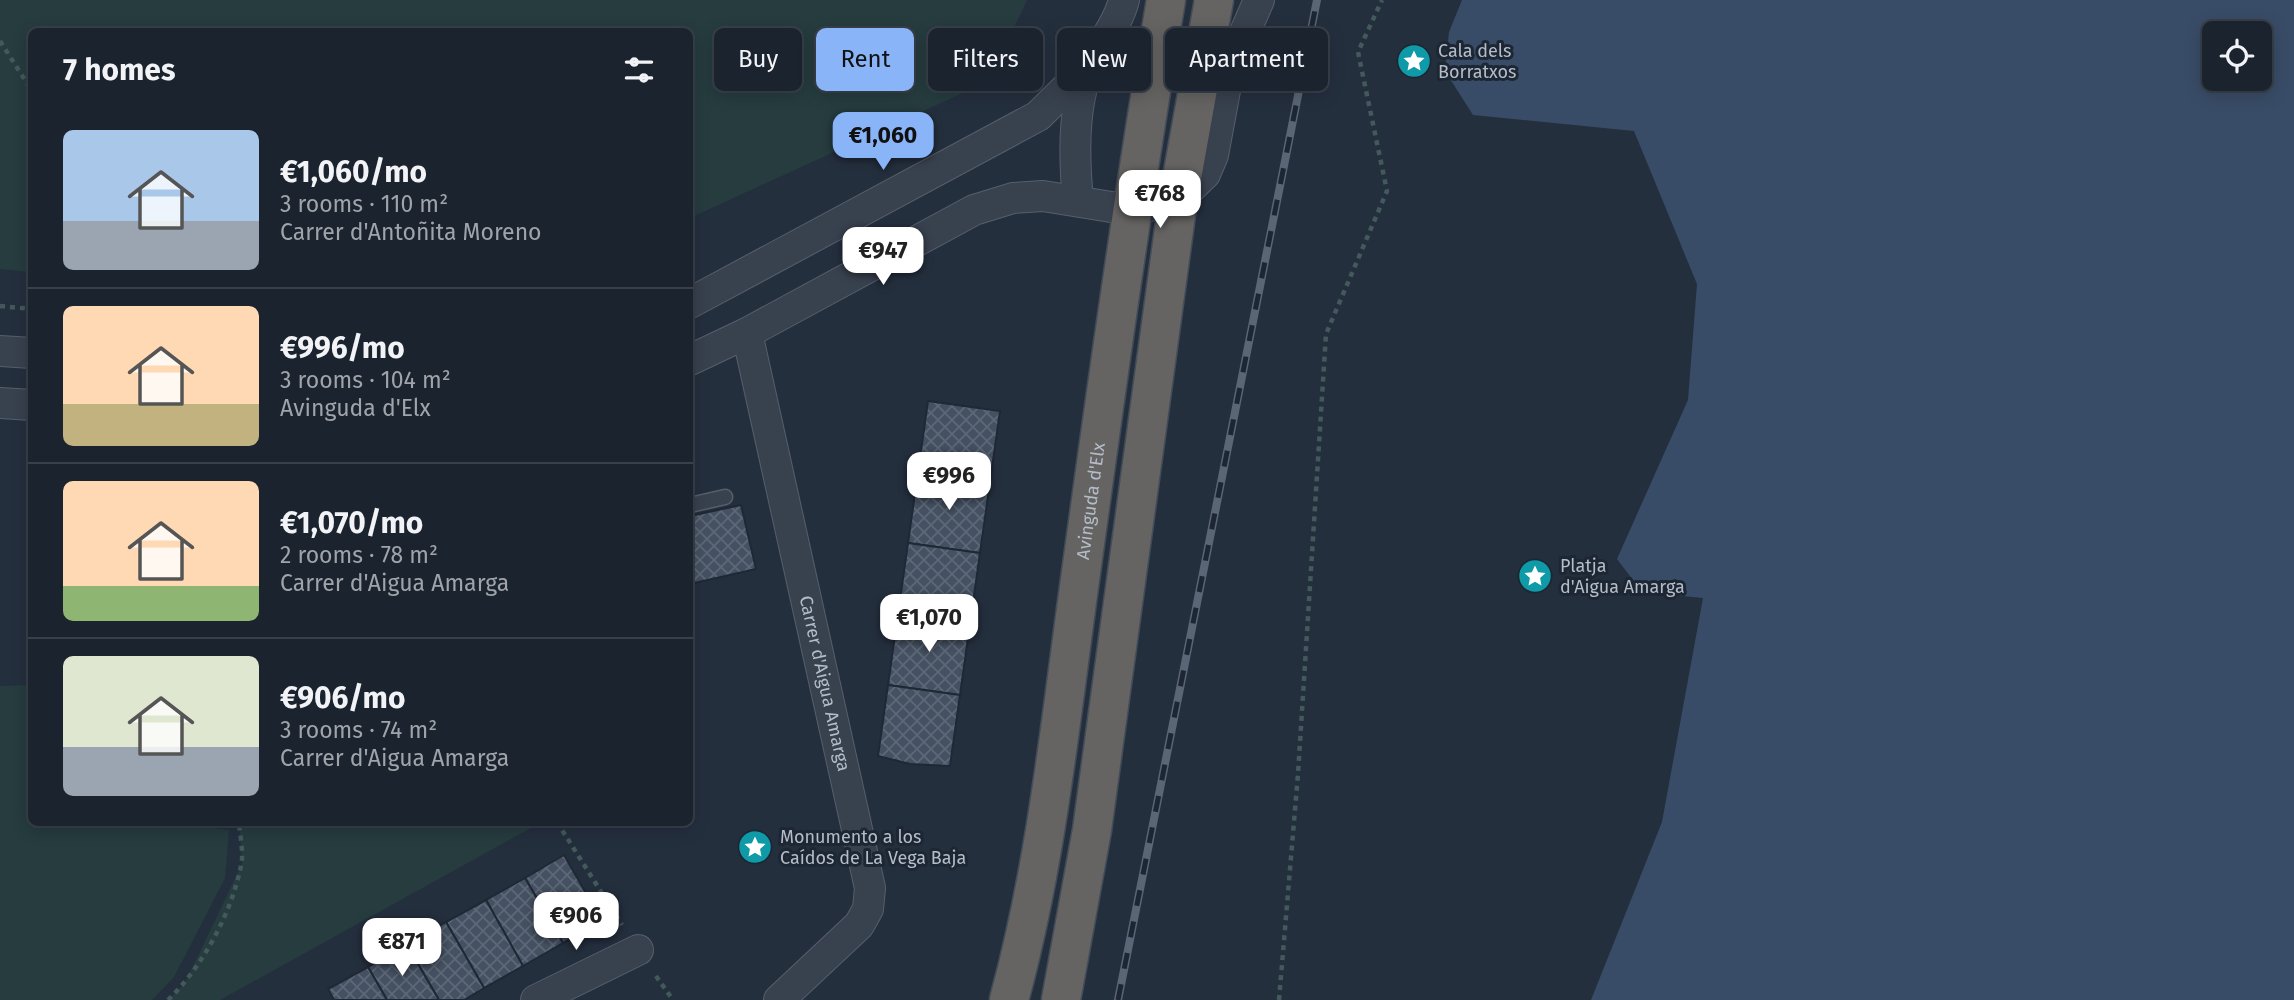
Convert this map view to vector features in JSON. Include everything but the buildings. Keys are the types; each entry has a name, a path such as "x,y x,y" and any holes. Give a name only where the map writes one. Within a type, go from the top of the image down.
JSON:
{"highway":[{"name":"Avinguda d'Elx","path":"1009,1000 1023,950 1046,825 1130,211 1166,0"},
{"path":"1061,1000 1092,830 1178,200 1214,0"},
{"path":"1051,1000 1068,952"}],"street":[{"path":"1113,28 1124,0"},
{"path":"693,359 747,333 974,210 1013,198 1042,196 1078,200 1130,211 1178,200 1205,174 1213,155 1229,69 1259,0"},
{"path":"693,301 1038,116 1063,91"},
{"path":"1078,200 1075,162 1079,110 1084,91"},
{"name":"Carrer d'Aigua Amarga","path":"747,333 870,888 868,909 859,925 779,1000"},
{"path":"0,351 28,354"},
{"path":"0,403 28,405"},
{"path":"536,1000 638,950"},
{"path":"569,1000 638,950"}],"lane":[{"path":"693,504 725,497"}],"path":[{"path":"1279,1000 1298,774 1326,334 1387,191 1358,52 1382,0"},
{"path":"0,41 28,85"},
{"path":"0,306 28,309"},
{"path":"169,1000 185,983 222,921 242,864 239,826"},
{"path":"560,826 638,950"},
{"path":"661,982 673,1000"}],"green space":[{"path":"0,0 1027,0 1014,28 928,28 928,91 967,91 693,217 693,28 28,28 28,272 0,269"},
{"path":"28,685 28,826 196,826 229,830 225,878 174,977 152,1000 0,1000 0,686"},
{"path":"239,826 535,826 220,1000 168,1000 185,983 242,864"}],"water":[{"path":"1462,0 2294,0 2294,1000 1591,1000 1662,822 1703,598 1642,592 1617,559 1688,400 1697,284 1634,131 1473,115 1445,71 1449,32"}],"railway":[{"path":"1118,1000 1317,0"}],"place":[{"name":"Cala dels Borratxos","path":"1414,61"},
{"name":"Platja d'Aigua Amarga","path":"1535,576"},
{"name":"Monumento a los Caídos de La Vega Baja","path":"755,847"}]}
